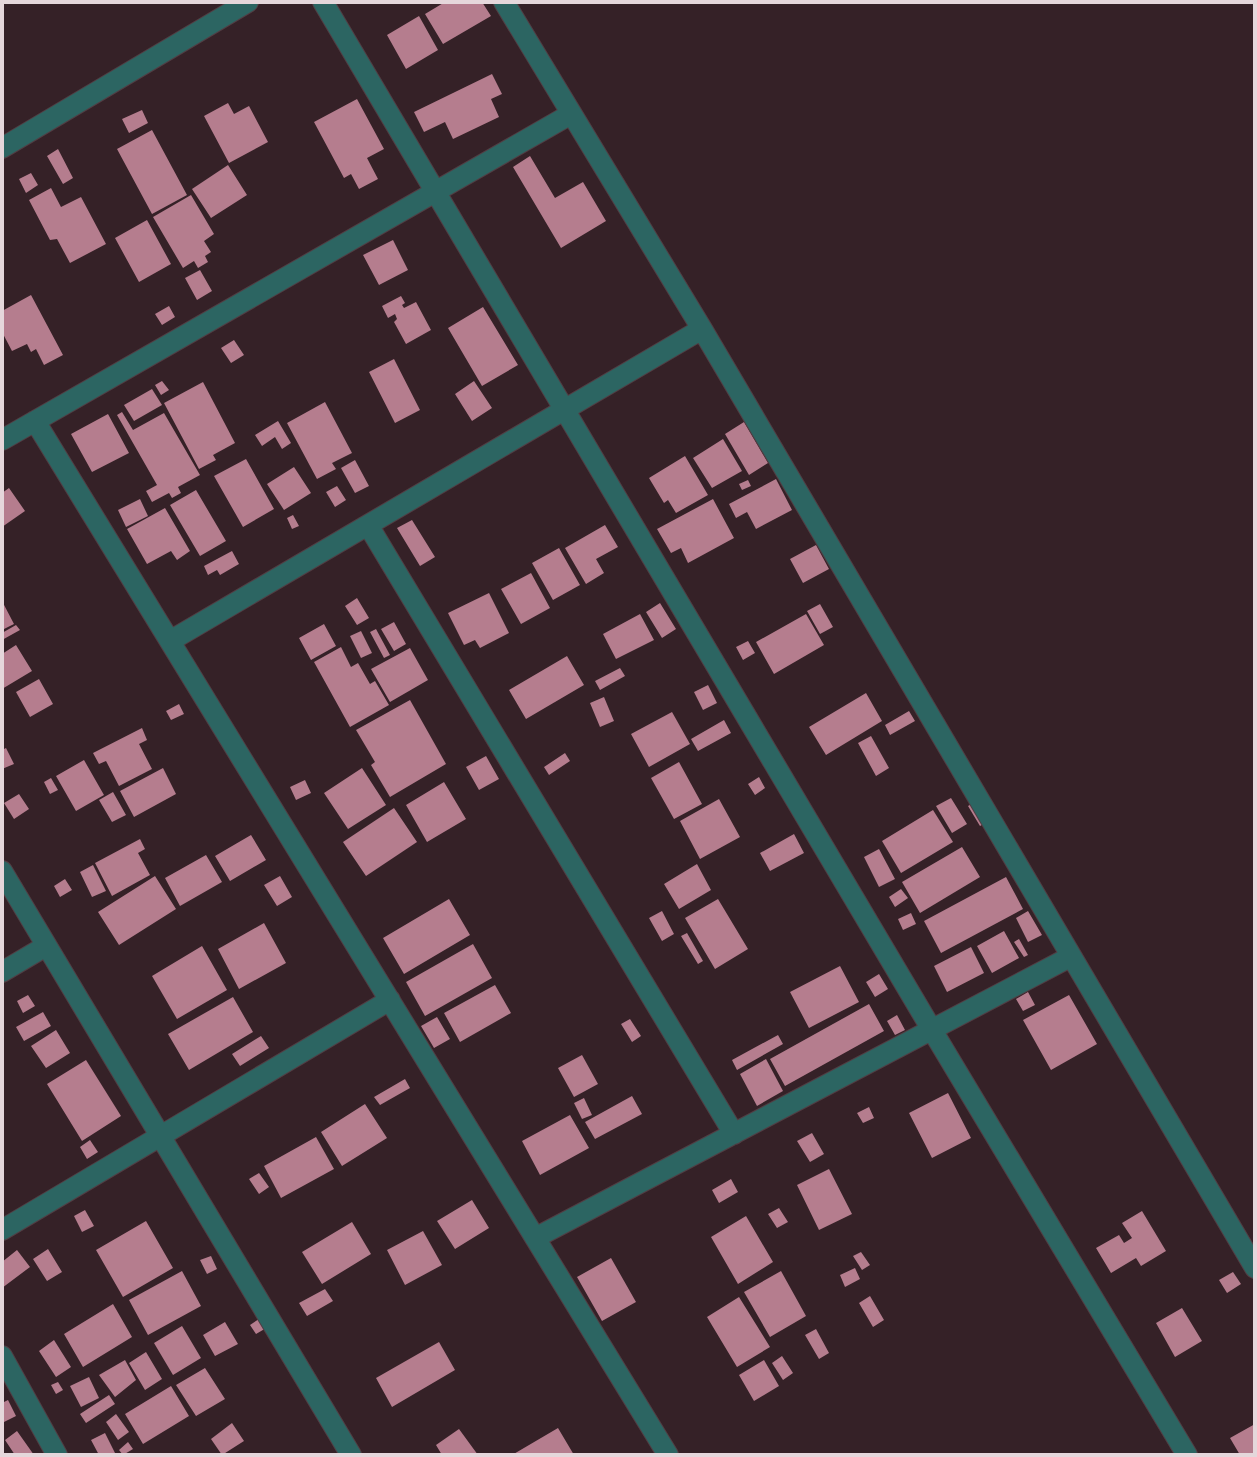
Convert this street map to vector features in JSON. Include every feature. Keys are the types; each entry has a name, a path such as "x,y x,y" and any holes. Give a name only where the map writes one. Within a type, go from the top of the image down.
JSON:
{"street":[{"path":"2,148 248,2"},
{"path":"323,2 1187,1455"},
{"path":"504,2 702,329 1255,1268"},
{"path":"2,440 571,114"},
{"path":"170,641 702,329"},
{"path":"35,421 668,1455"},
{"path":"368,525 734,1134"},
{"path":"2,871 351,1455"},
{"path":"2,972 46,946"},
{"path":"535,1238 1070,957"},
{"path":"2,1230 390,1000"},
{"path":"2,1356 57,1455"}],"building":[{"path":"445,2 482,2 491,16 443,44 425,14"},
{"path":"419,16 438,50 406,69 387,35"},
{"path":"492,74 502,94 491,99 499,117 453,139 445,122 424,132 414,112"},
{"path":"357,99 384,149 367,158 378,179 359,189 351,174 344,178 314,122"},
{"path":"228,103 234,114 249,106 268,142 229,163 204,116"},
{"path":"142,110 148,123 129,133 122,119"},
{"path":"152,130 187,195 152,214 117,149"},
{"path":"58,149 73,178 63,184 47,156"},
{"path":"530,156 555,198 583,182 606,221 561,248 513,167"},
{"path":"228,165 247,195 211,218 192,189"},
{"path":"31,173 38,185 26,193 19,179"},
{"path":"51,188 61,207 81,197 106,244 70,263 57,239 50,240 29,200"},
{"path":"191,195 214,234 204,241 211,252 205,256 208,262 198,268 194,261 183,268 153,217"},
{"path":"147,220 171,264 139,282 115,238"},
{"path":"393,240 408,270 379,285 363,255"},
{"path":"200,270 212,291 197,300 185,278"},
{"path":"31,295 63,355 44,365 36,349 31,352 27,344 12,351 2,332 2,311"},
{"path":"401,296 404,308 416,302 431,330 406,344 394,322 397,319 395,314 388,318 382,306"},
{"path":"169,306 175,317 162,325 155,314"},
{"path":"483,307 518,365 482,386 448,328"},
{"path":"234,340 244,355 231,363 221,348"},
{"path":"394,359 420,410 395,423 369,372"},
{"path":"162,381 169,390 161,395 155,385"},
{"path":"474,381 492,408 472,421 455,394"},
{"path":"203,382 235,443 213,455 216,460 199,469 164,403"},
{"path":"152,389 162,405 134,421 124,405"},
{"path":"325,402 352,453 332,463 336,469 317,479 287,423"},
{"path":"122,412 133,430 164,413 200,475 178,487 181,493 172,498 169,493 152,502 146,491 157,485 117,415"},
{"path":"108,414 129,453 92,472 71,434"},
{"path":"278,421 291,443 282,449 275,437 262,446 255,435"},
{"path":"744,422 768,463 749,475 725,434"},
{"path":"723,439 742,471 712,488 693,458"},
{"path":"685,456 708,495 676,513 668,500 664,503 649,478"},
{"path":"246,459 274,509 243,527 214,476"},
{"path":"355,460 369,486 355,493 341,468"},
{"path":"294,467 311,493 284,510 267,484"},
{"path":"776,479 792,510 756,529 747,512 736,518 729,504"},
{"path":"748,480 751,486 742,490 739,484"},
{"path":"337,486 346,500 335,507 326,492"},
{"path":"9,488 25,511 2,527 2,493"},
{"path":"196,490 226,541 200,556 170,505"},
{"path":"140,499 148,516 126,527 118,510"},
{"path":"713,499 734,538 688,563 681,548 671,553 657,529"},
{"path":"165,508 190,551 177,560 171,551 147,564 127,529"},
{"path":"293,515 299,526 292,529 287,518"},
{"path":"412,520 435,557 420,566 397,528"},
{"path":"605,525 618,547 596,559 604,573 586,584 565,548"},
{"path":"816,545 829,569 803,583 790,559"},
{"path":"559,548 580,585 553,600 532,563"},
{"path":"232,551 239,564 220,575 217,570 208,575 204,566"},
{"path":"531,573 550,608 521,624 501,589"},
{"path":"489,593 509,633 480,648 475,640 464,645 448,613"},
{"path":"357,598 369,618 357,625 345,606"},
{"path":"2,601 14,624 2,630"},
{"path":"660,603 676,629 662,638 646,612"},
{"path":"820,604 833,627 820,634 807,611"},
{"path":"640,614 654,640 616,659 603,634"},
{"path":"806,614 824,645 774,674 756,642"},
{"path":"394,622 406,644 394,651 381,629"},
{"path":"324,624 336,646 311,660 299,638"},
{"path":"16,625 20,630 2,640 2,633"},
{"path":"376,629 390,655 384,658 370,632"},
{"path":"361,631 372,653 361,658 350,636"},
{"path":"748,641 755,653 743,660 736,647"},
{"path":"16,645 32,671 2,689 2,654"},
{"path":"341,647 351,667 358,663 370,684 375,681 389,705 350,727 314,662"},
{"path":"410,648 428,680 390,702 371,669"},
{"path":"567,656 584,685 526,719 509,690"},
{"path":"620,668 625,676 600,690 595,681"},
{"path":"39,679 53,704 30,717 16,692"},
{"path":"708,685 717,703 703,710 694,692"},
{"path":"866,693 882,721 826,755 809,727"},
{"path":"604,697 614,721 600,727 590,703"},
{"path":"410,700 446,764 390,797 371,765 375,762 356,730"},
{"path":"179,704 184,714 171,720 166,711"},
{"path":"909,711 915,721 890,735 885,725"},
{"path":"672,712 690,744 649,767 631,734"},
{"path":"724,720 731,733 698,751 691,739"},
{"path":"142,728 147,740 139,744 152,769 119,786 106,761 99,764 93,753"},
{"path":"871,736 889,768 876,776 858,743"},
{"path":"6,748 14,764 2,769 2,750"},
{"path":"565,753 570,761 549,775 544,767"},
{"path":"486,756 499,779 479,790 466,767"},
{"path":"84,760 104,795 76,811 56,776"},
{"path":"679,762 702,804 674,819 651,778"},
{"path":"163,768 176,794 134,817 120,791"},
{"path":"362,768 386,805 348,829 324,793"},
{"path":"759,777 765,788 755,795 748,784"},
{"path":"51,778 58,790 50,794 44,782"},
{"path":"305,780 311,793 296,800 290,787"},
{"path":"444,782 466,819 427,842 406,805"},
{"path":"113,792 126,815 112,822 99,800"},
{"path":"19,794 29,809 14,819 4,803"},
{"path":"951,798 967,824 952,833 936,806"},
{"path":"719,799 740,837 700,859 680,821"},
{"path":"975,802 987,822 980,826 968,806"},
{"path":"394,808 417,842 366,876 343,842"},
{"path":"933,810 953,842 901,873 882,841"},
{"path":"794,834 804,853 770,871 760,853"},
{"path":"251,835 266,860 230,881 215,856"},
{"path":"140,839 145,849 138,853 150,875 112,896 95,863"},
{"path":"962,847 980,877 920,913 902,882"},
{"path":"879,849 895,879 879,887 864,857"},
{"path":"206,855 222,882 180,906 165,878"},
{"path":"697,864 711,890 679,909 664,884"},
{"path":"93,865 106,891 92,897 80,872"},
{"path":"155,876 176,909 119,945 98,912"},
{"path":"280,876 292,897 277,906 264,885"},
{"path":"1006,877 1023,909 941,953 924,921"},
{"path":"65,879 72,890 60,897 54,886"},
{"path":"901,889 908,898 895,907 889,897"},
{"path":"449,899 470,935 404,974 383,938"},
{"path":"718,899 748,949 715,969 685,918"},
{"path":"662,911 674,934 662,941 649,918"},
{"path":"1028,911 1042,935 1028,942 1016,918"},
{"path":"911,913 916,924 903,930 898,919"},
{"path":"264,923 286,963 239,989 218,949"},
{"path":"1004,931 1019,958 992,973 977,946"},
{"path":"687,933 703,961 698,964 681,936"},
{"path":"1019,939 1028,955 1024,957 1014,942"},
{"path":"473,944 492,978 425,1016 406,982"},
{"path":"202,946 227,990 177,1019 152,976"},
{"path":"971,947 984,973 947,992 934,966"},
{"path":"840,966 859,1002 809,1028 790,992"},
{"path":"879,974 888,989 875,997 866,982"},
{"path":"495,985 511,1013 460,1042 444,1013"},
{"path":"1028,992 1035,1005 1023,1011 1016,999"},
{"path":"28,995 35,1006 23,1013 17,1001"},
{"path":"1069,995 1097,1044 1051,1070 1023,1020"},
{"path":"233,997 253,1032 189,1070 168,1034"},
{"path":"869,1004 884,1031 785,1086 770,1059"},
{"path":"43,1012 51,1026 24,1041 16,1027"},
{"path":"897,1015 905,1030 895,1035 887,1021"},
{"path":"437,1017 450,1039 434,1048 421,1026"},
{"path":"630,1019 641,1036 632,1042 621,1024"},
{"path":"56,1030 70,1053 46,1068 31,1046"},
{"path":"778,1035 783,1044 737,1070 732,1060"},
{"path":"261,1036 269,1048 240,1066 232,1054"},
{"path":"582,1055 598,1084 574,1097 558,1068"},
{"path":"766,1059 783,1091 757,1106 740,1074"},
{"path":"86,1060 121,1116 82,1141 47,1084"},
{"path":"405,1079 410,1088 380,1105 374,1097"},
{"path":"948,1093 971,1138 932,1158 909,1113"},
{"path":"632,1096 642,1114 595,1139 585,1122"},
{"path":"584,1098 592,1115 582,1119 574,1103"},
{"path":"365,1104 387,1138 342,1166 321,1132"},
{"path":"869,1107 874,1118 863,1123 857,1113"},
{"path":"570,1115 589,1148 540,1175 522,1141"},
{"path":"812,1133 824,1154 810,1162 797,1141"},
{"path":"316,1137 334,1169 281,1198 264,1166"},
{"path":"90,1140 98,1152 87,1159 80,1147"},
{"path":"829,1169 852,1214 819,1230 797,1185"},
{"path":"259,1173 269,1187 259,1194 249,1179"},
{"path":"731,1179 738,1192 719,1203 712,1190"},
{"path":"472,1200 489,1228 455,1249 437,1221"},
{"path":"779,1208 788,1222 777,1228 768,1214"},
{"path":"85,1210 94,1226 82,1232 74,1216"},
{"path":"1142,1211 1166,1251 1141,1266 1136,1258 1111,1273 1096,1248 1119,1235 1124,1243 1132,1238 1122,1223"},
{"path":"746,1216 773,1262 738,1284 711,1237"},
{"path":"146,1221 173,1268 123,1297 96,1250"},
{"path":"352,1222 371,1254 322,1284 302,1252"},
{"path":"423,1231 442,1265 405,1285 387,1250"},
{"path":"48,1249 62,1272 47,1281 33,1259"},
{"path":"17,1250 30,1267 2,1288 2,1262"},
{"path":"861,1252 870,1265 862,1270 853,1256"},
{"path":"211,1256 217,1269 207,1274 200,1260"},
{"path":"611,1258 636,1302 602,1321 577,1277"},
{"path":"855,1268 860,1279 845,1287 840,1275"},
{"path":"182,1271 201,1306 148,1335 129,1300"},
{"path":"781,1271 806,1316 770,1337 744,1292"},
{"path":"1233,1272 1241,1284 1227,1293 1219,1280"},
{"path":"325,1289 333,1301 307,1316 299,1303"},
{"path":"870,1296 884,1320 873,1327 859,1303"},
{"path":"739,1297 770,1347 737,1367 707,1317"},
{"path":"113,1304 132,1337 83,1367 64,1334"},
{"path":"1182,1308 1202,1341 1175,1357 1156,1323"},
{"path":"262,1317 268,1327 256,1334 250,1325"},
{"path":"225,1322 238,1344 215,1356 203,1335"},
{"path":"182,1326 201,1358 173,1375 154,1343"},
{"path":"816,1329 829,1353 819,1359 805,1335"},
{"path":"54,1340 71,1367 56,1377 39,1351"},
{"path":"439,1342 455,1370 392,1407 376,1378"},
{"path":"146,1352 162,1379 145,1390 129,1363"},
{"path":"782,1356 793,1373 783,1380 772,1363"},
{"path":"125,1360 136,1380 115,1397 99,1375"},
{"path":"764,1360 779,1386 754,1401 739,1375"},
{"path":"205,1368 225,1399 196,1416 176,1385"},
{"path":"89,1377 99,1398 81,1407 70,1386"},
{"path":"58,1382 63,1390 56,1394 51,1385"},
{"path":"171,1386 189,1416 143,1444 125,1414"},
{"path":"109,1395 115,1404 86,1423 80,1414"},
{"path":"8,1400 16,1416 2,1423 2,1403"},
{"path":"116,1414 129,1432 118,1440 106,1422"},
{"path":"232,1423 244,1441 222,1455 211,1439"},
{"path":"1255,1424 1255,1455 1240,1455 1230,1438"},
{"path":"558,1428 574,1455 512,1455"},
{"path":"459,1429 478,1455 442,1455 436,1445"},
{"path":"17,1431 34,1455 15,1455 5,1440"},
{"path":"105,1433 116,1455 99,1455 91,1440"},
{"path":"128,1442 133,1449 123,1455 119,1450"}]}
